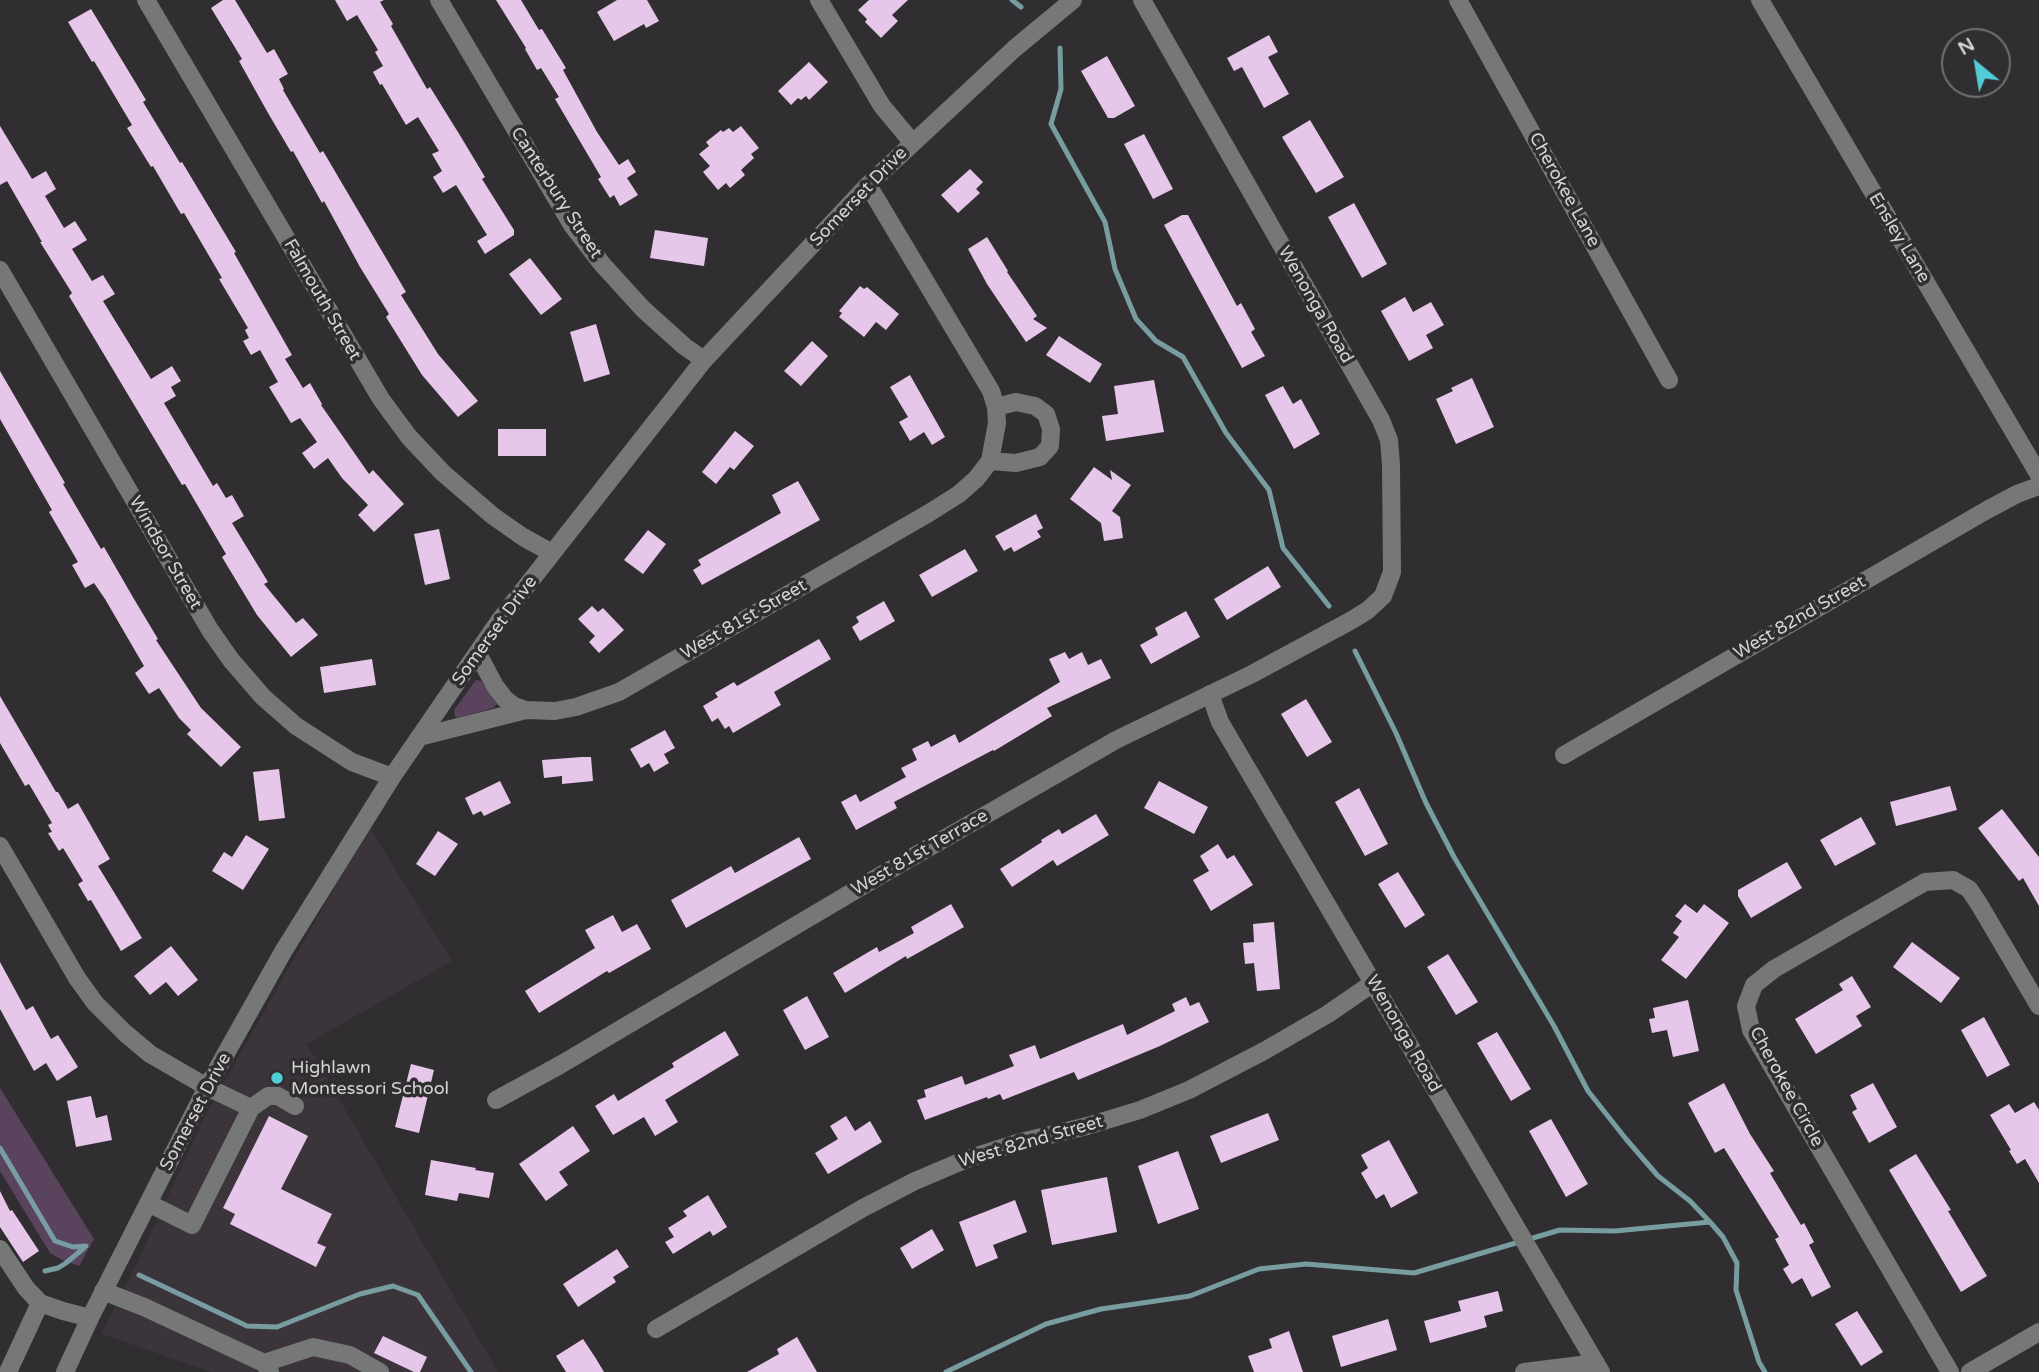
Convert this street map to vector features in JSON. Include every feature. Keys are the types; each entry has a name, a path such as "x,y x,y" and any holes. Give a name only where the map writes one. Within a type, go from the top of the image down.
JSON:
{"street":[{"name":"Falmouth Street","path":"146,0 381,400 409,437 443,473 493,516 552,553"},
{"name":"Canterbury Street","path":"439,0 572,225 602,264 643,309 704,360"},
{"path":"819,0 881,106 912,142"},
{"name":"Somerset Drive","path":"65,1372 103,1291 207,1087 284,950 392,777 499,621 704,360 868,185 912,142 1014,49 1073,0"},
{"name":"Wenonga Road","path":"1142,0 1374,408 1389,440 1392,572 1383,596 1352,621"},
{"name":"Cherokee Lane","path":"1458,0 1669,380"},
{"name":"Ensley Lane","path":"1760,0 2039,475"},
{"path":"868,185 991,391 997,423 990,461 1003,464 1028,460 1040,457 1050,446 1051,429 1046,414 1035,406 1016,402 996,407"},
{"name":"Windsor Street","path":"0,270 210,631 231,660 263,696 296,726 352,762 392,777"},
{"name":"West 81st Street","path":"419,737 526,710 555,711 576,707 619,692 951,499 976,479 990,461"},
{"name":"West 82nd Street","path":"1564,755 1987,510 2039,486"},
{"name":"West 81st Terrace","path":"496,1100 1116,740 1352,621"},
{"path":"478,654 505,699 526,710"},
{"name":"Wenonga Road","path":"1210,694 1220,722 1599,1368"},
{"path":"0,846 77,978 95,1003 150,1054 207,1087 251,1108"},
{"name":"Cherokee Circle","path":"1950,1372 1751,1030 1746,1006 1754,985 1774,969 1925,882 1953,880 1969,890 1979,904 2039,1006"},
{"name":"West 82nd Street","path":"656,1329 863,1208 915,1181 967,1159 1140,1110 1189,1090 1328,1014 1373,983"},
{"path":"148,1203 192,1225 251,1108 268,1096 278,1096 295,1106"},
{"path":"0,1249 26,1288 40,1303 90,1318"},
{"path":"103,1291 144,1307 267,1368 313,1347 350,1355 380,1372"},
{"path":"8,1372 40,1303"},
{"path":"1970,1372 2039,1332"},
{"path":"1524,1372 1599,1368"}],"shaded area":[{"path":"476,680 481,681 497,704 493,708 457,718 454,710"},
{"name":"Highlawn Montessori School","path":"369,827 452,961 307,1044 498,1372 212,1372 101,1334 207,1112"},
{"path":"0,1088 94,1239 79,1266 50,1253 0,1171"}],"building":[{"path":"223,0 235,0 267,53 274,49 288,74 279,79 283,90 320,153 323,151 406,292 401,295 438,354 478,401 458,417 422,375 386,317 389,314 324,201 322,203 268,113 239,61 242,59 211,8"},
{"path":"335,0 384,0 380,2 393,24 391,26 427,89 430,87 485,177 482,179 514,230 514,235 485,254 477,241 487,235 456,185 443,193 433,177 442,171 432,154 439,151 418,117 406,125 373,72 383,66 375,52 378,50 357,15 347,21"},
{"path":"496,0 521,0 566,68 563,70 597,132 619,165 628,159 636,172 627,178 638,195 620,206 614,195 610,198 598,179 601,177 555,99 559,97 541,68 537,70"},
{"path":"617,0 647,0 659,21 646,28 644,24 614,41 597,12"},
{"path":"869,0 908,0 892,15 898,21 881,38 865,22 867,19 858,10"},
{"path":"91,9 146,100 143,102 236,252 234,253 292,355 285,359 303,388 310,383 321,405 369,474 373,470 404,504 374,532 358,515 368,505 342,478 328,458 314,469 302,453 317,442 300,418 291,423 269,387 278,382 260,350 251,355 243,341 249,338 245,330 248,328 219,279 222,278 184,213 181,214 127,128 132,125 68,22"},
{"path":"1269,35 1278,52 1268,57 1289,94 1264,108 1242,67 1234,71 1227,58"},
{"path":"1107,56 1135,106 1114,118 1108,118 1081,71"},
{"path":"809,62 828,82 809,100 806,96 801,100 798,98 791,105 778,91"},
{"path":"1310,120 1344,177 1316,193 1282,137"},
{"path":"0,126 32,179 46,171 56,189 45,196 64,228 75,221 87,240 72,249 92,281 103,275 115,294 103,301 151,379 172,366 181,381 171,387 176,396 164,403 213,486 217,483 226,498 232,495 244,516 232,523 268,582 264,584 296,623 303,618 318,635 291,657 257,615 222,557 226,554 69,296 72,293 7,181 0,185"},
{"path":"741,126 759,148 751,154 754,158 741,170 745,175 730,188 726,183 718,190 703,172 710,166 699,154 709,146 706,142 721,130 723,132 729,128 733,132"},
{"path":"1144,134 1173,189 1153,199 1124,144"},
{"path":"970,169 983,182 976,189 980,193 958,213 941,195"},
{"path":"1354,203 1387,264 1362,278 1328,217"},
{"path":"1182,215 1188,215 1237,306 1241,303 1255,329 1251,332 1265,356 1242,368 1164,225"},
{"path":"655,230 708,238 704,266 650,258"},
{"path":"987,237 1037,316 1033,319 1047,328 1026,342 987,284 968,249"},
{"path":"530,258 562,299 541,315 509,274"},
{"path":"860,286 864,289 867,287 899,314 886,330 876,322 864,337 839,317 842,313 839,311"},
{"path":"1405,297 1413,312 1431,302 1444,325 1426,335 1433,348 1409,361 1381,311"},
{"path":"596,324 610,374 584,382 570,332"},
{"path":"1059,336 1102,364 1090,383 1046,355"},
{"path":"812,341 828,356 801,386 784,371"},
{"path":"0,371 101,549 104,547 158,639 156,640 201,708 241,747 221,767 187,734 191,730 179,718 159,688 149,694 135,673 144,666 105,599 94,583 85,588 72,565 78,562 0,419"},
{"path":"910,375 945,437 932,445 924,432 910,441 899,422 908,417 890,387"},
{"path":"1472,378 1494,427 1456,444 1436,399"},
{"path":"1154,380 1164,432 1106,441 1102,416 1118,414 1114,386"},
{"path":"1283,386 1293,404 1301,399 1320,434 1294,449 1265,395"},
{"path":"498,429 546,429 546,456 498,456"},
{"path":"735,431 754,446 734,470 730,467 716,484 702,472"},
{"path":"1094,467 1112,480 1110,470 1131,485 1112,511 1120,517 1123,538 1104,541 1101,523 1070,499"},
{"path":"798,481 820,520 702,585 693,570 701,565 698,560 781,513 772,495"},
{"path":"1036,514 1043,528 1037,531 1041,537 1014,552 1011,547 1004,551 995,536"},
{"path":"439,529 450,579 425,585 414,534"},
{"path":"648,530 666,544 643,574 624,560"},
{"path":"965,549 978,571 932,597 919,575"},
{"path":"1268,566 1281,587 1227,620 1214,599"},
{"path":"884,601 895,621 860,641 852,627 859,622 856,617"},
{"path":"592,606 598,612 603,608 624,630 599,653 589,642 595,636 578,619"},
{"path":"1186,611 1200,637 1151,664 1140,645 1158,635 1155,628"},
{"path":"819,639 831,659 774,692 781,705 733,733 729,726 725,729 718,718 712,722 703,706 718,697 715,693 734,682 737,686"},
{"path":"1065,652 1069,659 1082,652 1088,665 1101,659 1111,678 1047,708 1052,716 994,751 894,802 897,808 856,830 841,802 856,794 860,802 906,777 901,768 917,760 912,749 928,741 931,747 955,734 959,743 1060,682 1049,659"},
{"path":"372,659 376,685 324,693 320,667"},
{"path":"0,696 56,792 68,809 78,803 110,859 98,866 142,938 121,951 91,900 88,901 78,884 83,881 63,848 59,851 48,833 52,832 48,825 52,823 29,784 25,786 0,743"},
{"path":"1306,699 1332,742 1307,757 1281,714"},
{"path":"665,730 675,748 664,754 669,763 654,772 649,763 641,768 630,749"},
{"path":"591,757 593,781 562,784 562,776 544,778 542,760"},
{"path":"279,769 285,818 259,821 253,772"},
{"path":"500,781 511,803 484,816 481,811 473,815 465,798"},
{"path":"1159,781 1208,807 1194,834 1144,808"},
{"path":"1950,786 1957,810 1896,826 1890,802"},
{"path":"1359,788 1388,844 1365,856 1335,802"},
{"path":"2002,809 2039,857 2039,906 2023,878 2019,881 1978,828"},
{"path":"1096,814 1109,835 1057,866 1053,860 1012,887 1000,869 1059,829 1062,834"},
{"path":"1861,817 1876,844 1835,866 1820,840"},
{"path":"438,831 458,844 435,876 416,864"},
{"path":"246,835 269,849 243,890 212,871 224,852 232,857"},
{"path":"799,837 811,859 686,928 671,900 731,866 735,873"},
{"path":"1218,844 1227,859 1234,855 1253,885 1211,911 1193,880 1209,871 1200,856"},
{"path":"1787,862 1802,888 1751,918 1738,896 1738,890"},
{"path":"1398,872 1425,915 1405,928 1378,884"},
{"path":"951,904 964,927 907,959 906,956 845,993 833,973 877,947 879,952 914,933 911,927"},
{"path":"1685,904 1697,913 1704,904 1729,923 1686,979 1661,960 1679,937 1673,933 1682,921 1675,916"},
{"path":"613,915 622,932 637,924 651,949 609,973 607,971 539,1013 525,991 595,948 585,930"},
{"path":"1274,922 1280,989 1257,991 1254,963 1245,964 1243,943 1254,942 1253,924"},
{"path":"1912,942 1960,978 1941,1003 1893,967"},
{"path":"171,946 198,980 178,996 166,982 150,995 134,976"},
{"path":"1448,954 1478,1002 1456,1015 1427,967"},
{"path":"0,962 26,1010 33,1006 51,1039 58,1035 78,1067 57,1081 46,1063 34,1071 0,1009"},
{"path":"1852,976 1871,1007 1856,1016 1862,1026 1816,1054 1795,1019 1843,990 1839,984"},
{"path":"807,996 829,1037 805,1050 783,1010"},
{"path":"1186,997 1190,1006 1199,1002 1209,1022 1160,1046 1078,1080 1074,1072 1003,1100 1000,1094 988,1099 987,1097 925,1120 917,1100 926,1097 924,1090 962,1076 965,1085 1014,1066 1009,1055 1035,1045 1040,1059 1123,1024 1127,1035 1175,1011 1172,1004"},
{"path":"1688,1000 1699,1051 1673,1057 1667,1030 1652,1033 1649,1019 1655,1018 1653,1008"},
{"path":"1984,1017 2010,1065 1987,1077 1961,1030"},
{"path":"725,1031 739,1055 665,1100 678,1122 655,1136 644,1117 613,1135 595,1106 614,1094 618,1101 674,1067 672,1063"},
{"path":"1497,1032 1531,1089 1511,1101 1477,1043"},
{"path":"411,1064 434,1070 419,1133 395,1127"},
{"path":"1724,1083 1750,1134 1774,1171 1770,1173 1814,1242 1809,1245 1831,1287 1812,1297 1802,1278 1792,1284 1783,1269 1789,1265 1775,1239 1779,1237 1724,1148 1715,1153 1688,1103"},
{"path":"1873,1083 1897,1127 1869,1143 1852,1112 1857,1109 1850,1095"},
{"path":"91,1096 96,1118 107,1115 112,1140 76,1147 67,1101"},
{"path":"2034,1102 2039,1110 2039,1183 2025,1159 2017,1164 1990,1115 2009,1104 2015,1113"},
{"path":"1268,1113 1279,1140 1221,1163 1210,1136"},
{"path":"269,1116 308,1136 281,1189 332,1214 317,1243 326,1247 316,1267 230,1224 235,1214 223,1208"},
{"path":"846,1116 855,1131 870,1121 882,1142 828,1174 815,1153 838,1139 830,1126"},
{"path":"1551,1119 1588,1184 1566,1197 1529,1131"},
{"path":"573,1126 590,1151 559,1172 568,1185 546,1201 519,1164"},
{"path":"1389,1140 1418,1193 1391,1208 1384,1194 1376,1199 1361,1173 1368,1168 1361,1155"},
{"path":"1178,1151 1199,1209 1158,1224 1138,1166"},
{"path":"1916,1154 1987,1276 1961,1292 1889,1170"},
{"path":"431,1160 494,1173 489,1198 459,1193 457,1201 425,1195"},
{"path":"1107,1177 1117,1232 1052,1245 1041,1190"},
{"path":"0,1191 10,1211 12,1210 39,1251 23,1262 0,1227"},
{"path":"708,1195 727,1227 713,1236 710,1231 673,1254 665,1242 674,1237 668,1228 687,1216 683,1211"},
{"path":"1015,1200 1027,1232 993,1245 998,1258 976,1267 959,1222"},
{"path":"932,1229 944,1250 912,1269 900,1248"},
{"path":"617,1249 629,1267 613,1277 616,1282 578,1307 563,1284"},
{"path":"1498,1291 1503,1311 1484,1316 1487,1327 1430,1343 1424,1321 1461,1311 1458,1301"},
{"path":"1857,1311 1883,1352 1861,1366 1835,1324"},
{"path":"1388,1319 1397,1350 1341,1367 1332,1336"},
{"path":"1289,1331 1303,1372 1254,1372 1248,1356 1272,1348 1269,1339"},
{"path":"383,1336 427,1357 420,1372 414,1372 374,1353"},
{"path":"797,1337 817,1372 747,1372 779,1354 777,1349"},
{"path":"583,1339 604,1372 566,1372 556,1356"}],"waterway":[{"path":"1012,0 1021,7"},
{"path":"1060,48 1061,89 1051,124 1105,222 1115,269 1136,319 1156,341 1183,357 1226,433 1269,490 1283,548 1329,606"},
{"path":"1355,651 1454,857 1554,1026 1588,1091 1658,1176 1690,1201 1710,1222"},
{"path":"0,1148 55,1241 73,1247 86,1246"},
{"path":"946,1372 1046,1324 1101,1309 1190,1296 1259,1269 1306,1264 1414,1273 1560,1230 1615,1231 1710,1222 1723,1237 1737,1263 1736,1290 1759,1362 1765,1372"},
{"path":"45,1271 58,1268 84,1248"},
{"path":"139,1275 247,1326 277,1327 360,1294 393,1286 418,1295 471,1372"}],"place":[{"name":"Highlawn Montessori School","path":"277,1078"}]}
